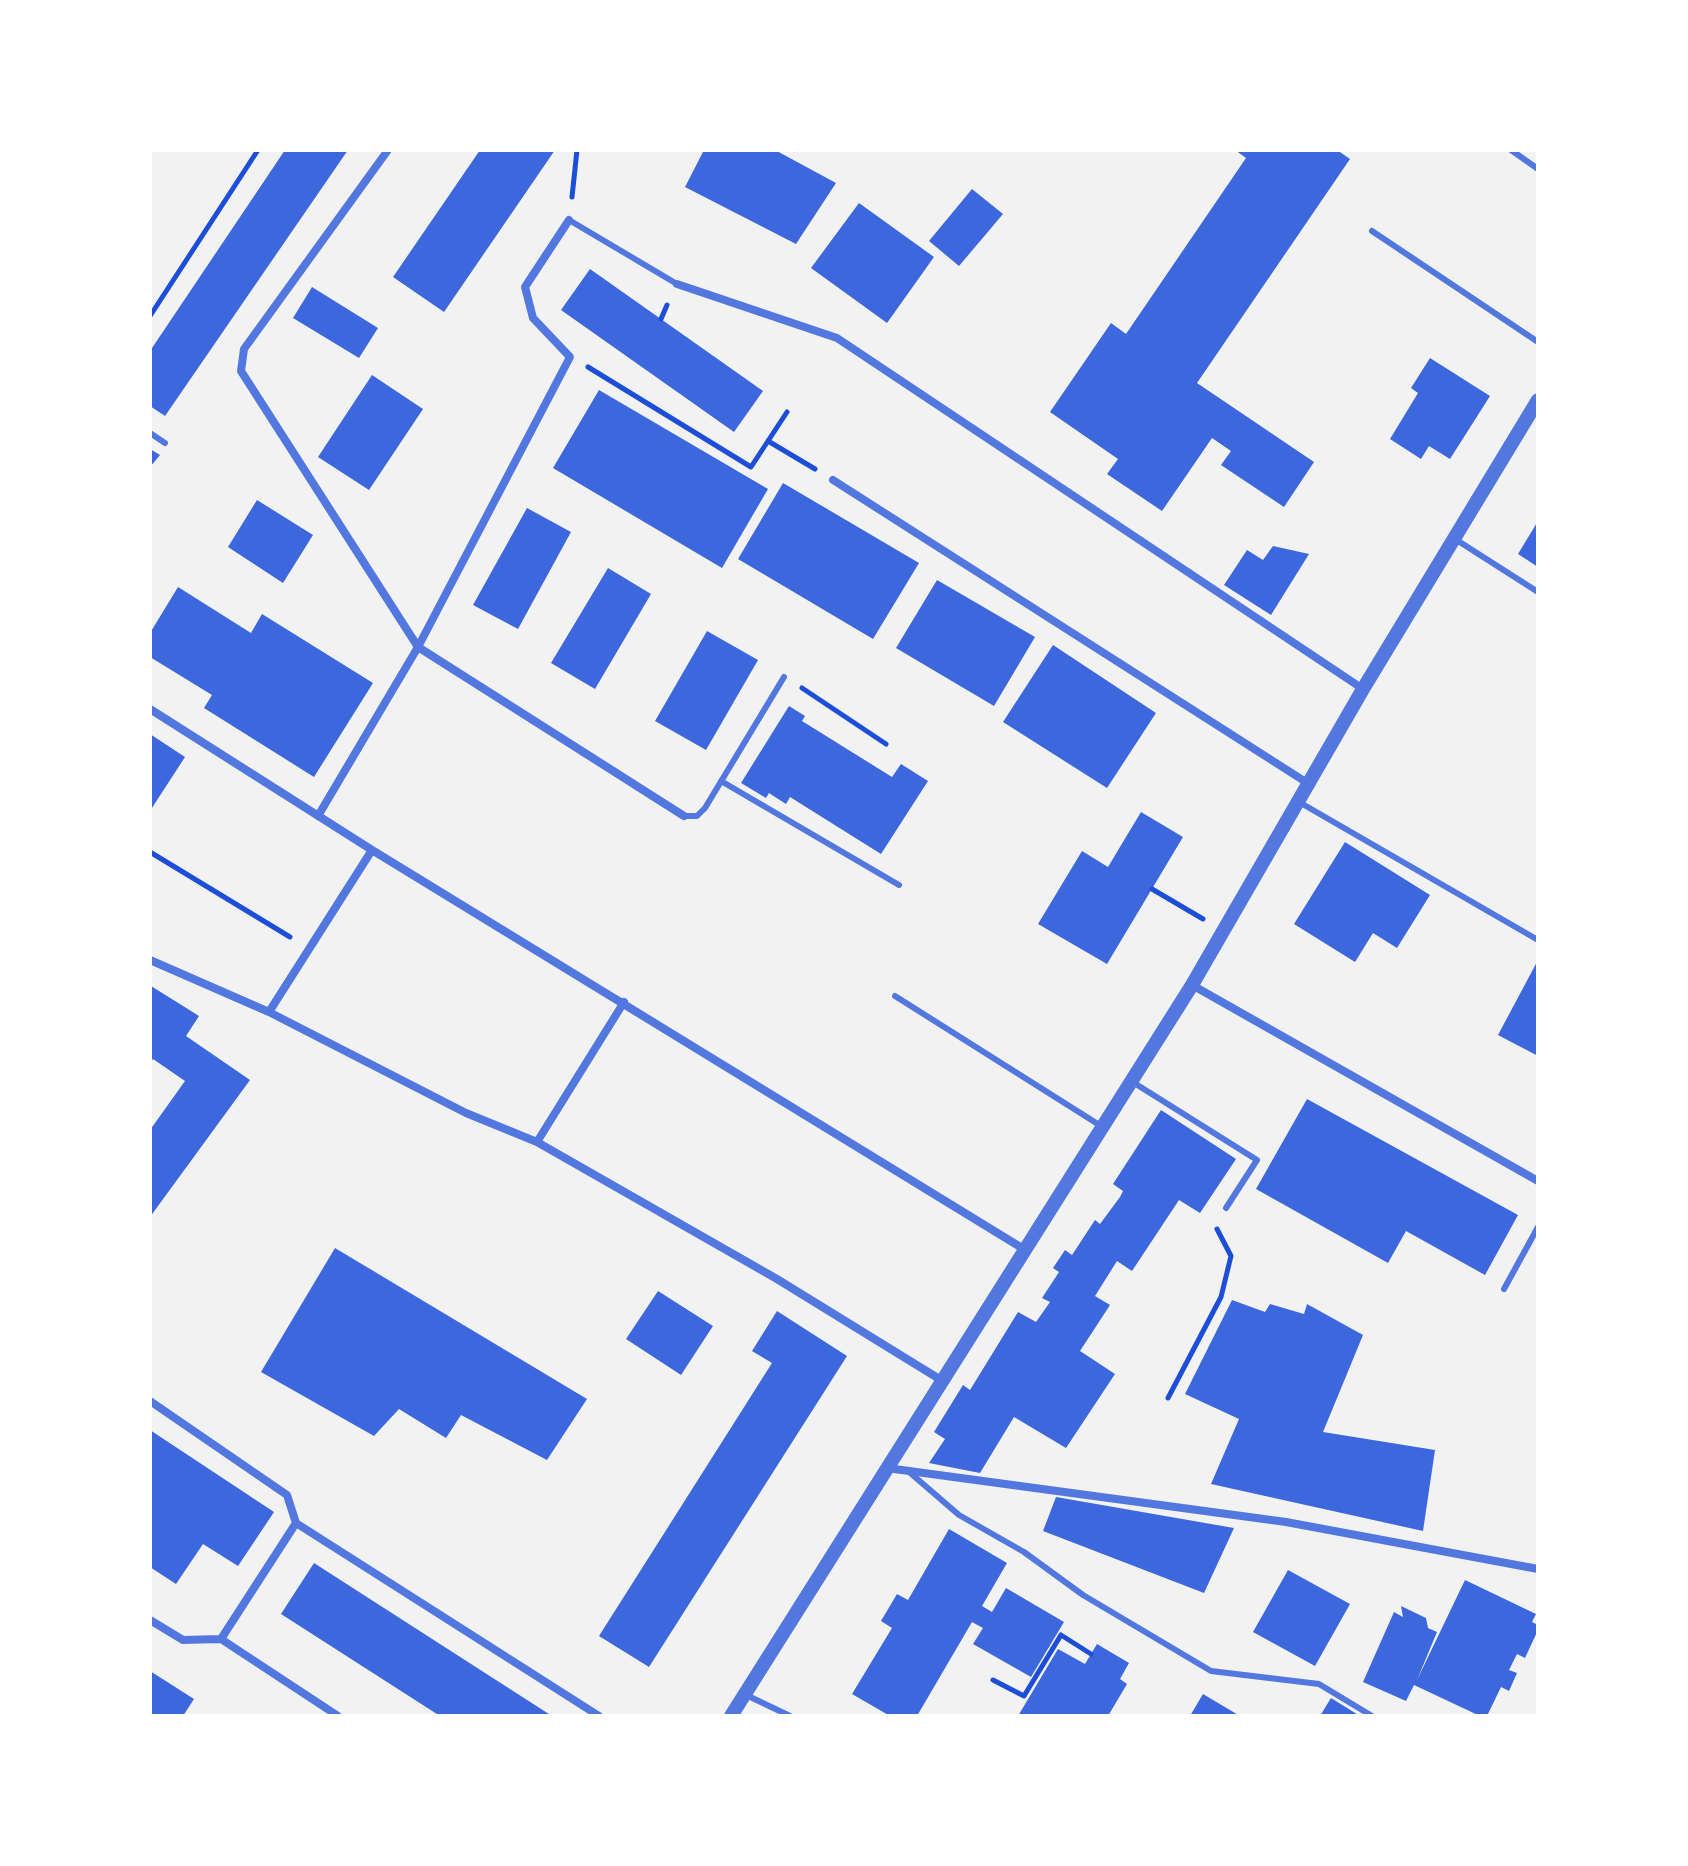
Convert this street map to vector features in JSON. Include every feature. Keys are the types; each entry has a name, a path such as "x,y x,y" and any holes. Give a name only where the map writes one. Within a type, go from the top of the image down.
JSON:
{"street":[{"path":"388,150 244,349 241,371 418,647 684,816"},
{"path":"318,816 418,647 570,357 533,318 525,287 569,220"},
{"path":"677,284 837,338 1363,689"},
{"path":"731,1716 1022,1248 1192,985 1363,689 1538,400"},
{"path":"833,480 1309,784"},
{"path":"150,709 372,850 1022,1248"},
{"path":"269,1012 372,850"},
{"path":"150,960 269,1012 466,1113 537,1142 777,1279 941,1380"},
{"path":"1192,985 1538,1181"},
{"path":"537,1142 624,1002"},
{"path":"150,1401 287,1495 296,1523 599,1716"},
{"path":"886,1468 1286,1522 1538,1569"},
{"path":"221,1639 296,1523"},
{"path":"150,1620 183,1640 221,1639 338,1716"}],"lane":[{"path":"1511,150 1538,169"},
{"path":"569,220 677,284"},
{"path":"1372,231 1538,342"},
{"path":"150,433 165,443"},
{"path":"1455,539 1538,592"},
{"path":"684,816 697,816 784,677"},
{"path":"721,781 899,885"},
{"path":"1299,802 1538,940"},
{"path":"895,996 1102,1127"},
{"path":"1131,1081 1257,1160 1226,1208"},
{"path":"1504,1289 1538,1227"},
{"path":"908,1471 959,1515 1024,1552 1083,1595 1211,1671 1319,1684 1372,1716"},
{"path":"744,1694 790,1716"}],"path":[{"path":"150,316 258,150"},
{"path":"569,220 577,150"},
{"path":"570,357 751,467 787,412"},
{"path":"768,441 833,480"},
{"path":"784,677 886,744"},
{"path":"150,852 309,949"},
{"path":"1152,889 1223,931"},
{"path":"1168,1398 1221,1297 1231,1256 1212,1220"},
{"path":"993,1680 1024,1696 1061,1635 1091,1654"}],"building":[{"path":"285,150 348,150 165,416 150,406 150,351"},
{"path":"480,150 555,150 444,312 393,277"},
{"path":"704,150 775,150 836,183 796,244 685,187"},
{"path":"1235,150 1337,150 1350,159 1197,383 1314,462 1284,507 1221,465 1231,451 1212,438 1162,511 1107,474 1118,459 1050,412 1111,323 1126,334 1246,158"},
{"path":"972,189 1003,214 959,266 929,241"},
{"path":"859,203 934,257 887,323 811,268"},
{"path":"590,269 763,391 734,432 561,310"},
{"path":"312,287 378,328 359,358 293,318"},
{"path":"1430,358 1490,396 1450,459 1429,446 1421,459 1390,439 1418,393 1411,388"},
{"path":"372,375 423,409 369,490 318,457"},
{"path":"599,390 768,489 722,568 553,468"},
{"path":"150,449 160,455 150,467"},
{"path":"783,483 919,563 873,639 738,559"},
{"path":"257,500 313,535 283,583 228,547"},
{"path":"527,508 571,532 518,629 473,605"},
{"path":"1538,521 1538,567 1518,554"},
{"path":"1273,546 1309,554 1271,615 1224,585 1247,550 1263,560"},
{"path":"608,568 651,594 595,689 551,663"},
{"path":"937,580 1035,637 994,706 896,648"},
{"path":"178,587 251,633 262,614 373,683 314,777 204,708 212,695 150,657 150,633"},
{"path":"707,631 758,660 706,750 655,721"},
{"path":"1053,645 1156,713 1107,788 1003,722"},
{"path":"789,706 805,716 802,721 892,777 901,764 928,781 881,854 790,797 786,804 769,793 766,798 741,783"},
{"path":"150,734 185,757 150,811"},
{"path":"1141,812 1183,837 1107,964 1038,924 1082,851 1108,867"},
{"path":"1345,842 1430,895 1397,948 1373,933 1355,962 1294,924"},
{"path":"1538,960 1538,1056 1498,1035"},
{"path":"151,986 199,1016 186,1036 250,1080 150,1217 150,1130 185,1081 153,1059 150,1064"},
{"path":"1307,1099 1518,1215 1485,1275 1406,1231 1388,1263 1256,1189"},
{"path":"1161,1110 1236,1159 1200,1213 1179,1200 1132,1271 1117,1261 1095,1296 1110,1305 1080,1351 1115,1374 1066,1448 1014,1417 980,1473 929,1463 945,1439 934,1432 963,1385 970,1390 1018,1312 1036,1322 1050,1302 1042,1298 1059,1272 1053,1268 1065,1250 1072,1255 1095,1220 1100,1224 1120,1197 1123,1191 1113,1184"},
{"path":"335,1248 587,1399 547,1460 461,1415 446,1438 399,1409 374,1436 261,1372"},
{"path":"658,1291 713,1326 681,1375 626,1339"},
{"path":"1232,1300 1265,1312 1270,1304 1304,1314 1307,1304 1363,1335 1323,1432 1435,1450 1423,1531 1211,1484 1239,1419 1185,1394"},
{"path":"777,1311 847,1356 649,1667 599,1636 772,1363 752,1351"},
{"path":"150,1430 274,1512 238,1566 203,1544 176,1584 150,1567"},
{"path":"1056,1497 1234,1528 1204,1593 1043,1531"},
{"path":"949,1529 1007,1563 982,1606 992,1612 1006,1588 1064,1622 1031,1677 973,1644 983,1628 972,1622 917,1716 890,1716 852,1694 892,1628 881,1621 897,1594 908,1600"},
{"path":"314,1563 552,1716 440,1716 281,1614"},
{"path":"1288,1570 1350,1604 1315,1666 1253,1632"},
{"path":"1465,1580 1536,1614 1532,1622 1538,1625 1525,1658 1517,1654 1509,1670 1517,1673 1509,1691 1501,1687 1487,1716 1480,1716 1414,1685 1406,1701 1363,1682 1394,1612 1403,1617 1401,1606 1426,1618 1428,1628 1437,1632 1417,1680"},
{"path":"1097,1644 1129,1663 1120,1679 1127,1684 1108,1716 1018,1716 1058,1649 1085,1664"},
{"path":"150,1671 194,1699 183,1716 150,1716"},
{"path":"1203,1694 1240,1716 1190,1716"},
{"path":"1331,1698 1360,1716 1320,1716"}]}
